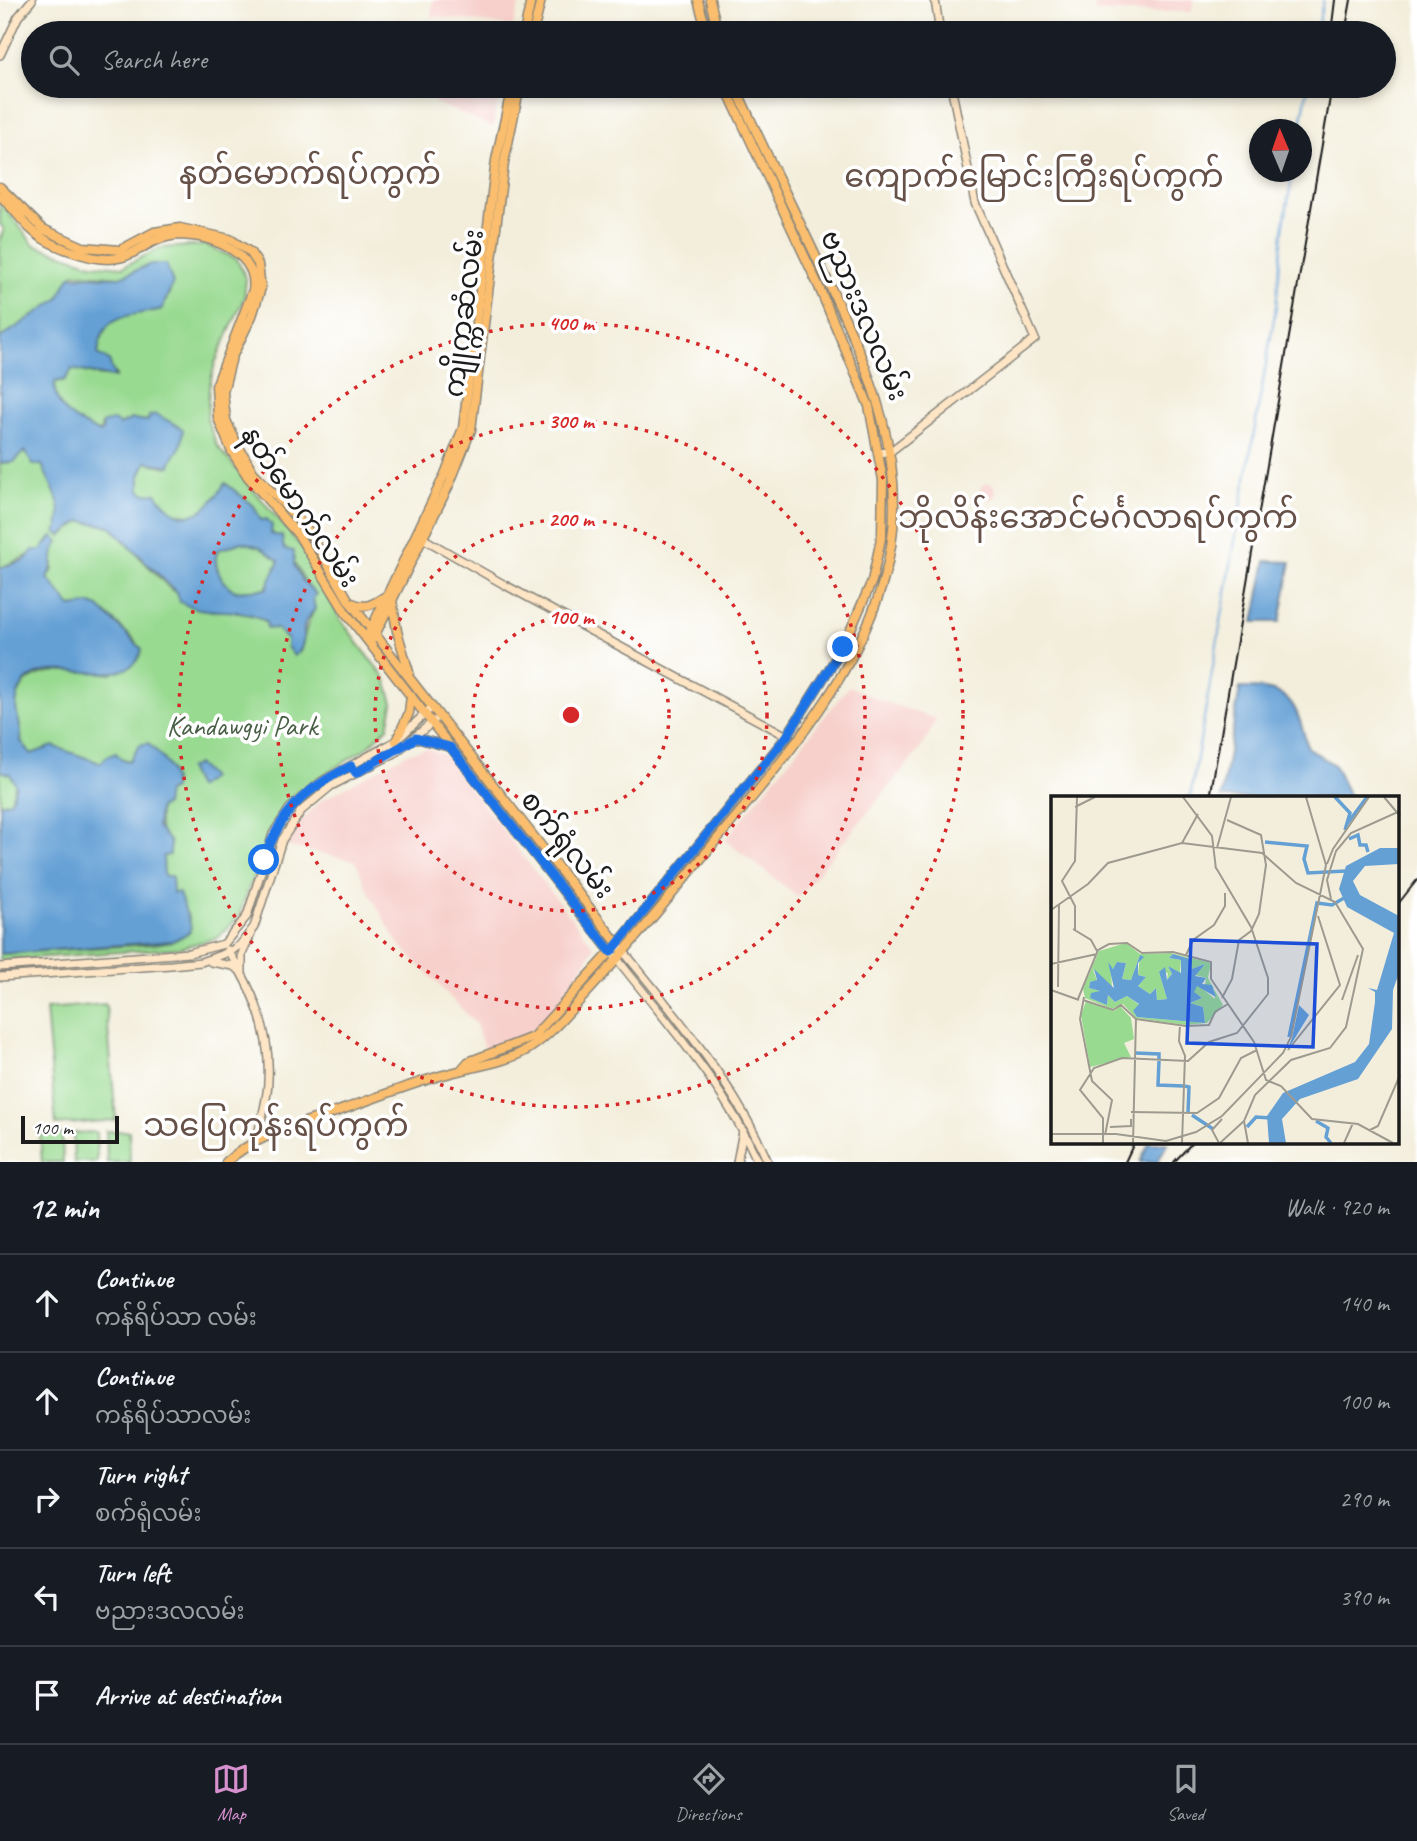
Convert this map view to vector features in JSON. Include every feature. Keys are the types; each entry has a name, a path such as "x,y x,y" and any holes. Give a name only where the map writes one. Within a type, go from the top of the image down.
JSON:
{"main road":[{"path":"0,55 18,17 32,0"},
{"path":"527,21 531,0"},
{"path":"536,21 541,0"},
{"path":"698,0 704,21"},
{"path":"710,0 715,21"},
{"path":"935,0 938,21"},
{"name":"ကျိုက္ကဆံလမ်း","path":"388,598 463,428 496,160 509,98"},
{"name":"ကျိုက္ကဆံလမ်း","path":"388,598 424,538 471,430 505,163 518,98"},
{"name":"ဗညားဒလလမ်း","path":"621,948 787,736 843,647 872,581 881,534 880,453 860,379 731,98"},
{"name":"ဗညားဒလလမ်း","path":"257,1139 461,1070 468,1062 526,1042 547,1030 621,948 796,743 833,689 871,613 885,574 894,494 891,451 872,381 741,98"},
{"path":"880,453 891,451 1035,339 975,203 953,98"},
{"name":"နတ်မောက်လမ်း","path":"0,187 43,229 83,247 120,250 153,232 180,228 230,239 250,252 258,264 261,288 253,316 225,378 223,399 226,420 253,472 308,530 349,601 373,632"},
{"name":"နတ်မောက်လမ်း","path":"0,196 38,236 59,247 91,257 120,259 136,254 157,240 180,236 219,244 249,264 254,282 248,305 218,377 215,398 220,425 241,468 299,536 346,613 368,641"},
{"path":"415,534 787,736"},
{"path":"349,601 360,607 388,598"},
{"path":"368,641 388,598"},
{"path":"388,598 411,678"},
{"name":"စက်ရုံလမ်း","path":"373,632 724,1080 751,1124 768,1162"},
{"name":"စက်ရုံလမ်း","path":"368,641 719,1088 744,1129 758,1162"},
{"path":"396,741 410,713 411,695"},
{"path":"0,967 189,953 223,944 247,916 273,834 284,815 316,786 396,741 432,707"},
{"path":"242,973 242,954 254,927 282,840 293,821 314,798 416,738 439,716"},
{"path":"416,738 450,747"},
{"path":"351,766 356,773"},
{"path":"201,962 240,945 254,927"},
{"path":"223,944 242,973 257,1004 268,1080 257,1139 226,1162"},
{"path":"0,977 201,962 233,966 242,973"},
{"path":"737,1162 744,1129 751,1124"}],"shaded area":[{"path":"433,0 521,0 515,21 472,21 431,16"},
{"path":"1095,0 1193,0 1192,12 1095,12"},
{"path":"434,98 497,98 493,127 434,102"},
{"path":"988,483 996,491 988,499 980,491"},
{"path":"849,686 876,699 936,719 924,744 798,897 725,840"},
{"path":"427,748 444,755 594,947 566,995 529,1036 485,1052 476,1024 397,942 366,887 356,861 285,846 291,832 319,802 406,754"}],"green space":[{"name":"Kandawgyi Park","path":"0,202 34,245 92,264 123,267 160,248 205,245 237,259 246,279 244,298 215,363 209,388 207,419 217,446 303,549 340,619 386,680 393,703 388,727 368,747 295,793 271,828 238,918 217,938 179,948 0,960 0,954 173,941 190,932 190,924 165,878 159,807 165,805 140,746 129,761 118,757 101,763 53,747 31,754 21,742 16,711 18,694 25,683 51,672 112,674 137,642 99,607 91,604 71,607 48,578 53,570 52,537 41,550 0,568 0,463 14,462 25,451 42,465 60,501 61,520 56,532 62,536 81,521 110,526 171,590 211,611 227,610 258,617 277,629 300,652 307,625 315,609 297,568 259,518 254,506 225,483 218,498 208,508 188,515 168,509 140,490 140,476 145,462 168,467 173,459 174,424 132,419 120,425 102,423 100,433 68,414 58,401 55,382 65,380 72,369 101,376 116,375 98,354 100,340 111,323 127,316 162,309 171,289 151,264 120,277 74,273 58,299 0,338 0,239 4,229 0,224"},
{"path":"242,542 260,547 279,561 266,589 235,591 219,573 216,561 218,550"},
{"path":"0,771 10,774 16,781 11,801 0,804"},
{"path":"106,1004 116,1120 56,1125 46,1009"},
{"path":"106,1131 129,1131 130,1162 107,1162"},
{"path":"96,1132 97,1162 74,1162 73,1133"},
{"path":"40,1134 62,1134 63,1162 42,1162"}],"water":[{"path":"151,264 166,264 173,283 162,309 118,319 105,330 98,354 109,361 115,378 72,369 65,380 55,382 58,401 68,414 100,433 103,429 102,423 114,420 120,425 132,419 148,421 149,416 156,414 183,429 181,446 170,463 171,466 146,462 140,476 140,490 145,494 156,493 175,512 193,515 201,511 225,483 254,506 261,520 267,519 272,525 271,534 282,536 284,549 294,551 294,565 302,580 316,594 313,598 315,609 306,622 301,649 294,656 287,647 287,639 277,629 267,628 266,621 245,613 201,609 180,602 177,593 110,526 81,521 61,536 56,532 59,506 42,465 33,465 25,451 14,462 0,463 0,338 58,299 70,276 120,277","holes":["242,542 260,547 279,561 266,589 235,591 219,573 216,561 218,550"]},
{"path":"53,536 59,542 54,551 48,578 71,607 91,604 99,607 142,649 133,664 119,671 43,672 28,679 16,702 21,741 31,754 53,746 100,763 107,756 116,753 122,760 129,761 140,745 148,743 162,758 173,782 173,789 167,792 165,805 159,808 157,827 170,842 170,855 163,856 164,876 172,876 173,893 179,893 191,927 190,932 173,941 0,954 0,804 11,801 16,785 10,774 0,771 0,568 25,560 33,550 41,550"},
{"path":"1266,561 1291,562 1280,622 1254,622"},
{"path":"1240,688 1258,688 1271,690 1289,700 1299,719 1308,748 1334,765 1349,796 1221,796"},
{"path":"197,764 211,778 197,788 188,769"},
{"path":"1149,1144 1167,1144 1157,1162 1140,1162"}],"waterway":[{"path":"1319,21 1323,0"},
{"path":"1302,119 1306,98"},
{"path":"1190,796 1276,307 1283,230 1291,182"}],"railway":[{"path":"1332,21 1335,0"},
{"path":"1347,21 1351,0"},
{"path":"1210,796 1330,98"},
{"path":"1400,901 1417,880"},
{"path":"1125,1162 1134,1144"},
{"path":"1174,1162 1191,1144"}],"district":[{"name":"နတ်မောက်ရပ်ကွက်","path":"310,173"},
{"name":"ကျောက်မြောင်းကြီးရပ်ကွက်","path":"1034,176"},
{"name":"ဘိုလိန်းအောင်မင်္ဂလာရပ်ကွက်","path":"1098,517"},
{"name":"သပြေကုန်းရပ်ကွက်","path":"276,1125"}],"route":[{"path":"264,860 273,834 289,808 321,782 351,766 356,773 395,753 416,738 431,740 450,747 611,952 787,736 843,647"}]}
